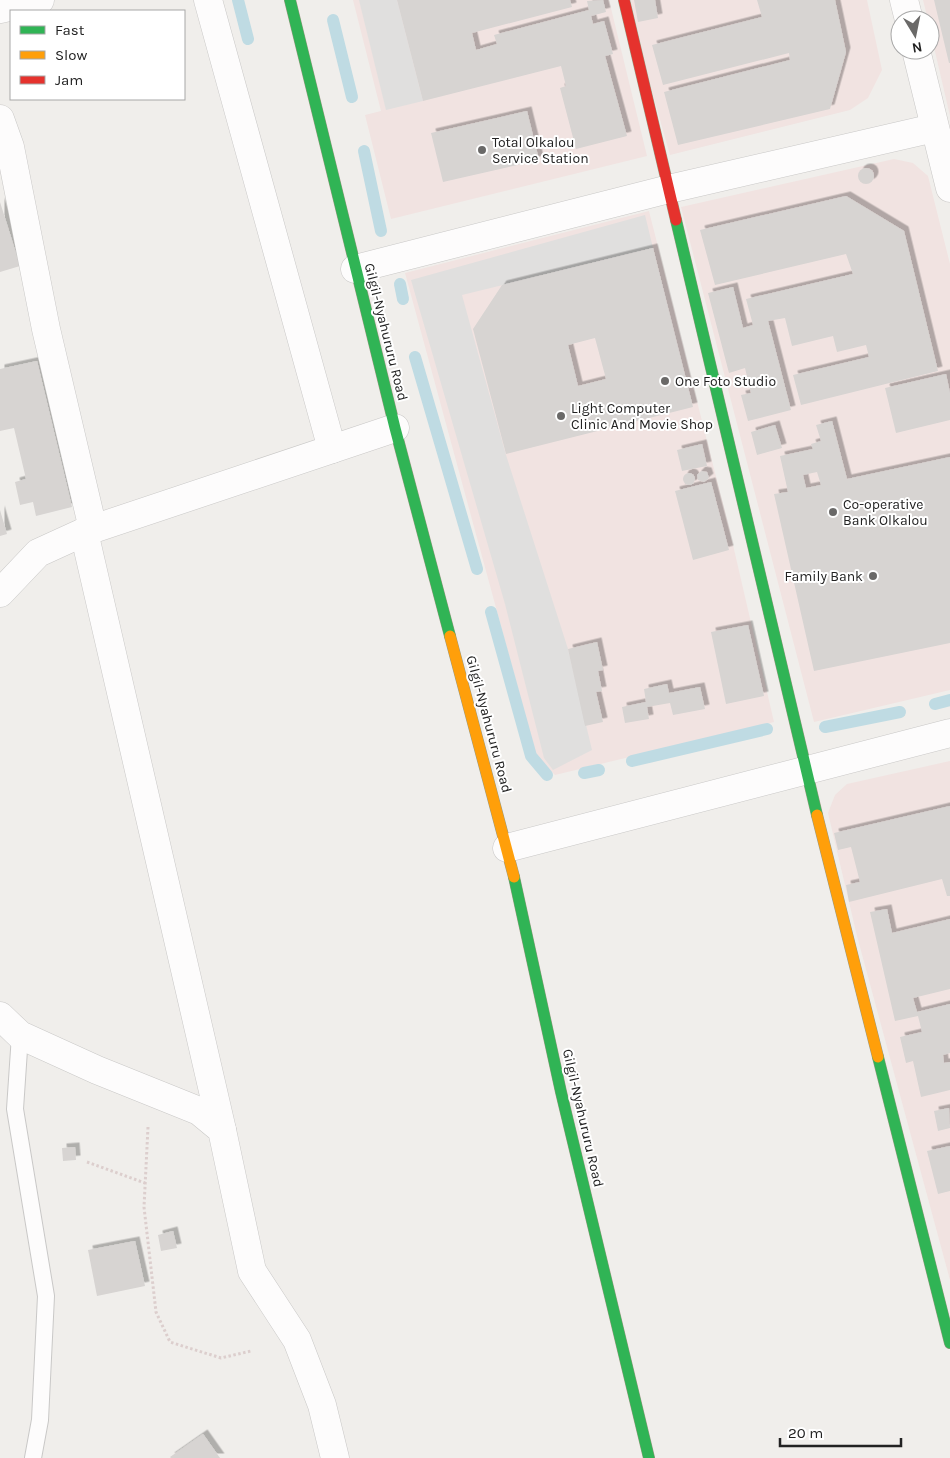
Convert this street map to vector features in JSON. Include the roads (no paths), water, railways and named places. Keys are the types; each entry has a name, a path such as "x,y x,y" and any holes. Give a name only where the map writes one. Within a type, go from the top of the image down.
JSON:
{"main road":[{"name":"Gilgil-Nyahururu Road","path":"290,0 354,269 507,848 564,1101 649,1458"},
{"path":"624,0 806,772 950,1343"}],"street":[{"path":"0,10 40,0"},
{"path":"208,0 332,449"},
{"path":"918,60 950,188"},
{"path":"0,119 10,147 88,531 252,1271 297,1340 322,1405 335,1458"},
{"path":"354,269 669,189 934,128"},
{"path":"0,593 38,553 88,531 395,428"},
{"path":"507,848 806,772 950,733"},
{"path":"0,1016 20,1035 199,1111 222,1130"}],"lane":[{"path":"20,1035 15,1109 46,1296 40,1420 33,1458"}],"waterway":[{"path":"238,0 248,39"},
{"path":"333,20 352,97"},
{"path":"364,151 381,231"},
{"path":"400,284 403,299"},
{"path":"415,357 477,569"},
{"path":"491,612 531,756 547,775"},
{"path":"935,704 950,700"},
{"path":"825,727 900,712"},
{"path":"632,761 767,729"},
{"path":"584,773 599,770"}],"place":[{"name":"Total Olkalou Service Station","path":"482,150"},
{"name":"One Foto Studio","path":"665,381"},
{"name":"Light Computer Clinic And Movie Shop","path":"561,416"},
{"name":"Co-operative Bank Olkalou","path":"833,512"},
{"name":"Family Bank","path":"873,576"}]}
